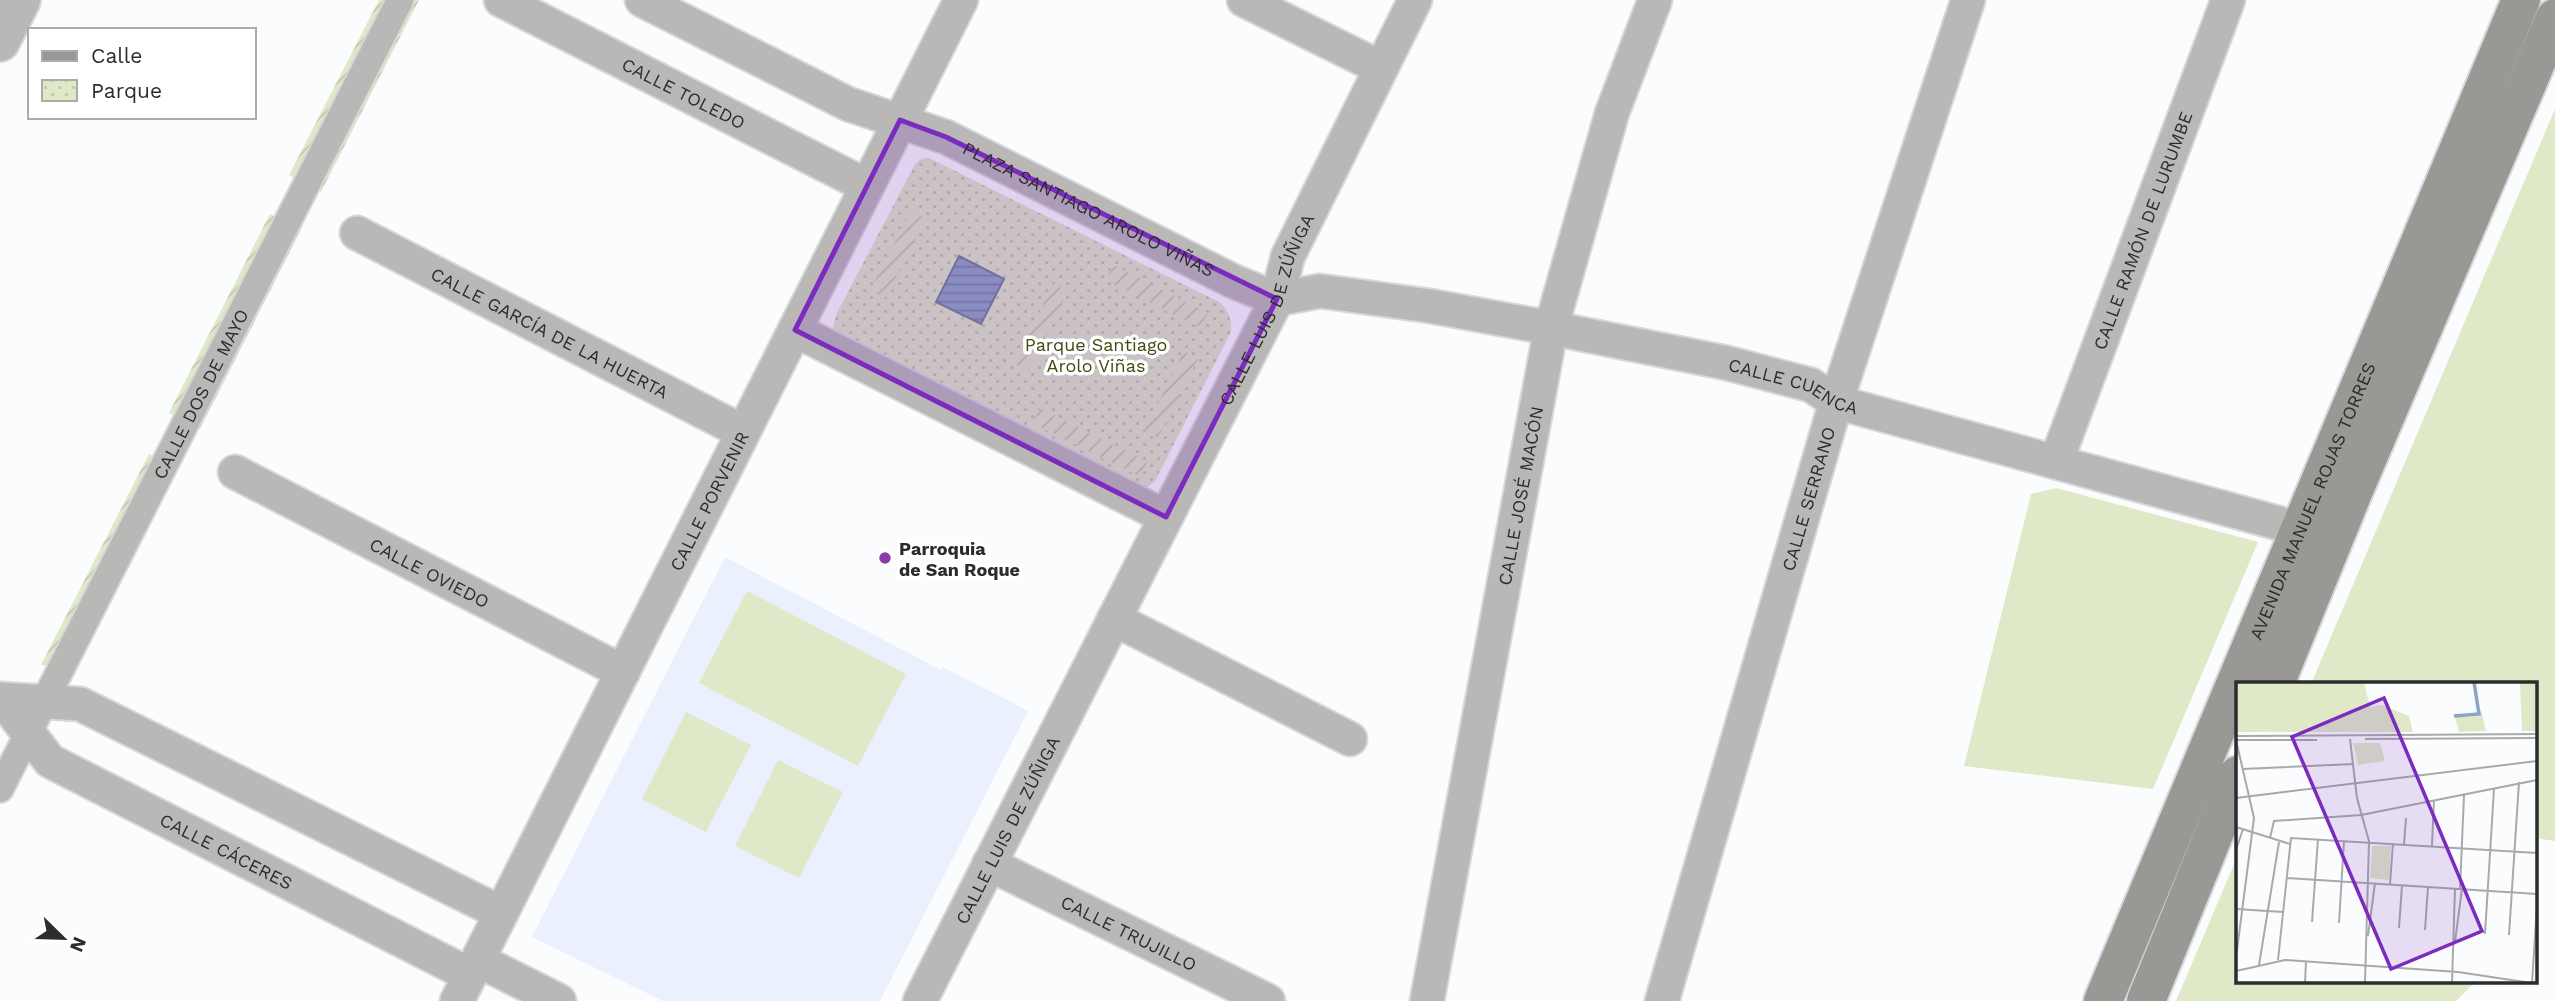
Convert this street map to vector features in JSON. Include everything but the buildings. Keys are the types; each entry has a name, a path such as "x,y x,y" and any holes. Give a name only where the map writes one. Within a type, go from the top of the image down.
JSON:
{"main road":[{"name":"AVENIDA MANUEL ROJAS TORRES","path":"2236,682 2521,0"},
{"name":"AVENIDA MANUEL ROJAS TORRES","path":"2276,682 2354,490 2555,18"},
{"name":"AVENIDA MANUEL ROJAS TORRES","path":"2103,1001 2236,682"},
{"path":"2146,1001 2236,780"}],"street":[{"path":"0,42 22,0"},
{"name":"CALLE DOS DE MAYO","path":"0,789 400,0"},
{"name":"CALLE TOLEDO","path":"501,0 867,186"},
{"path":"642,0 848,104 900,121"},
{"name":"CALLE PORVENIR","path":"468,979 961,0"},
{"path":"1244,0 1381,68"},
{"name":"CALLE LUIS DE ZÚÑIGA","path":"920,1001 1277,299 1288,256 1415,0"},
{"name":"CALLE JOSÉ MACÓN","path":"1427,1001 1551,328 1612,113 1656,0"},
{"name":"CALLE SERRANO","path":"1662,1001 1836,402 1968,0"},
{"name":"CALLE RAMÓN DE LURUMBE","path":"2056,462 2228,0"},
{"name":"PLAZA SANTIAGO AROLO VIÑAS","path":"900,121 946,136 1235,282 1277,299"},
{"name":"CALLE GARCÍA DE LA HUERTA","path":"357,233 743,432"},
{"name":"CALLE CUENCA","path":"1277,299 1320,291 1430,306 1727,363 1811,385 1836,402 2300,529"},
{"path":"795,330 1166,517"},
{"name":"CALLE OVIEDO","path":"235,471 623,672"},
{"path":"1114,620 1350,739"},
{"name":"CALLE CÁCERES","path":"1,699 80,704 501,914"},
{"name":"CALLE CÁCERES","path":"1,699 50,761 468,979 559,1001"},
{"name":"CALLE TRUJILLO","path":"989,864 1268,1001"}],"highlighted area":[{"path":"900,120 946,137 1277,299 1166,517 795,330"}],"shaded area":[{"path":"725,557 941,670 943,667 1028,711 880,1001 663,1001 532,937"}],"green space":[{"path":"379,0 419,0 321,192 289,175"},
{"path":"2555,109 2555,841 2538,838 2538,682 2312,682"},
{"name":"Parque Santiago Arolo Viñas","path":"929,158 1219,302 1227,312 1231,332 1155,481 1143,491 836,334 833,327 836,315 915,164 921,159"},
{"path":"911,211 926,219 885,298 870,290"},
{"path":"270,214 301,230 200,429 169,413"},
{"path":"1113,265 1208,313 1200,328 1106,280"},
{"path":"1053,284 1068,291 1029,371 1014,364"},
{"path":"1184,351 1198,358 1158,438 1144,431"},
{"path":"1040,408 1147,462 1140,477 1032,423"},
{"path":"149,454 179,468 76,669 41,665"},
{"path":"2056,488 2258,542 2153,789 1964,766 2031,494"},
{"path":"747,591 906,674 858,766 699,683"},
{"path":"686,712 751,745 706,832 642,799"},
{"path":"778,760 843,792 799,878 735,846"},
{"path":"2236,860 2236,984 2473,984 2456,1001 2176,1001"}],"water":[{"path":"959,256 1004,279 981,324 936,302"}],"place":[{"name":"Parroquia de San Roque","path":"885,558"}]}
